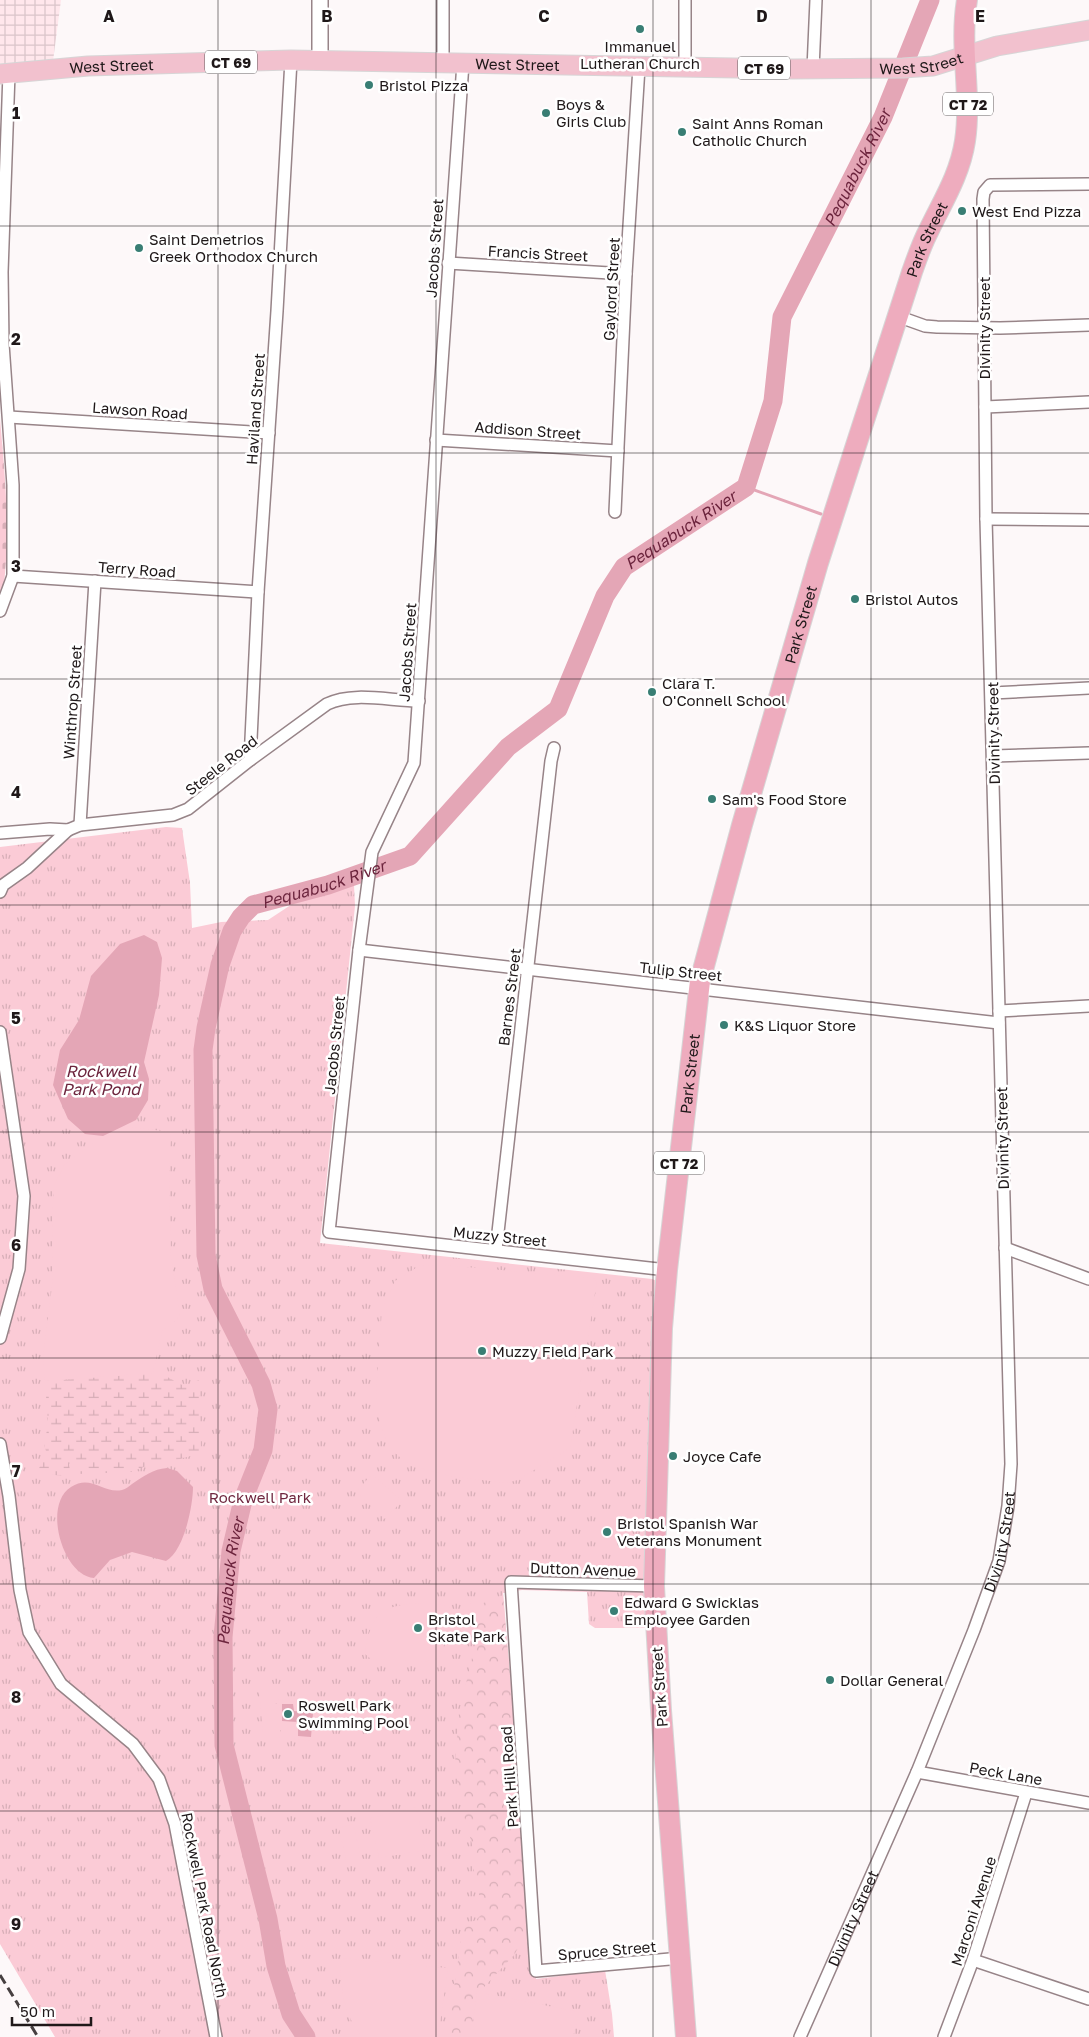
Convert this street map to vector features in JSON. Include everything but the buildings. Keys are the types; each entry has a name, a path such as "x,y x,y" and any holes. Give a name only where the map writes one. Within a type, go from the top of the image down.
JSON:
{"highway":[{"name":"CT 72","path":"964,56 967,0"},
{"name":"Park Street","path":"686,2037 661,1710 654,1586 662,1328 699,988 739,835 818,563 920,250 953,183 963,151 968,108 964,56"}],"main road":[{"name":"West Street","path":"4,74 88,66 291,60 813,69 917,67 940,64 997,46 1089,30"}],"street":[{"path":"320,0 320,61"},
{"path":"443,0 443,63"},
{"path":"685,0 685,67"},
{"path":"813,69 816,0"},
{"name":"Haviland Street","path":"250,760 258,592 291,60"},
{"name":"Jacobs Street","path":"329,1232 359,950 372,852 414,763 463,63"},
{"name":"Gaylord Street","path":"615,512 626,274 640,66"},
{"path":"0,611 4,606 13,576 13,484 3,344 4,74"},
{"name":"Divinity Street","path":"800,2037 917,1772 999,1561 1008,1506 1011,1464 986,518 984,192 990,185 1089,184"},
{"name":"Francis Street","path":"448,263 626,274"},
{"path":"897,316 926,326 984,328 1089,325"},
{"path":"985,407 1089,402"},
{"name":"Lawson Road","path":"9,417 269,433"},
{"name":"Addison Street","path":"436,440 618,452"},
{"path":"986,518 1089,520"},
{"name":"Terry Road","path":"13,576 258,592"},
{"name":"Winthrop Street","path":"80,825 95,582"},
{"path":"992,693 1089,688"},
{"name":"Steele Road","path":"0,833 50,829 68,830 80,825 173,815 188,809 205,797 250,760 327,704 337,700 365,698 419,701"},
{"name":"Barnes Street","path":"496,1250 554,748"},
{"path":"993,756 1089,753"},
{"path":"0,892 3,885 27,868 68,830"},
{"name":"Tulip Street","path":"359,950 999,1023"},
{"path":"999,1011 1089,1006"},
{"path":"0,1032 24,1196 19,1270 0,1338"},
{"name":"Muzzy Street","path":"329,1232 667,1270"},
{"path":"1005,1248 1089,1279"},
{"name":"Rockwell Park Road North","path":"0,1444 9,1496 20,1590 29,1632 62,1684 133,1744 159,1780 175,1824 216,2037"},
{"name":"Dutton Avenue","path":"511,1582 654,1586"},
{"name":"Park Hill Road","path":"511,1582 536,1971"},
{"name":"Peck Lane","path":"917,1772 1089,1803"},
{"name":"Marconi Avenue","path":"944,2037 974,1960 1026,1793"},
{"name":"Spruce Street","path":"536,1971 680,1958"},
{"path":"974,1960 1089,1999"}],"shaded area":[{"path":"0,0 61,0 53,61 0,83"}],"green space":[{"path":"0,419 7,527 3,591 0,591"},
{"name":"Rockwell Park","path":"166,827 182,828 190,883 192,928 221,922 268,920 318,887 354,885 355,906 320,1243 657,1281 649,1628 595,1628 589,1624 587,1592 522,1590 503,1593 536,1979 605,1970 614,2037 55,2037 0,1944 0,847"},
{"path":"123,1126 171,1132 169,1177 171,1257 180,1313 177,1320 162,1331 153,1373 45,1381 43,1358 53,1278 52,1220 54,1186 64,1165 103,1136"},
{"name":"Muzzy Field Park","path":"443,1265 593,1278 597,1281 570,1448 518,1480 506,1483 450,1476 420,1468 403,1460 393,1451 380,1423 376,1394 382,1308 395,1281 419,1266"},
{"path":"160,1373 184,1386 199,1380 201,1453 180,1459 156,1462 131,1472 77,1474 73,1463 69,1464 70,1471 63,1476 47,1474 38,1470 47,1454 44,1445 48,1425 45,1381"},
{"path":"372,1474 402,1501 385,1519 356,1492"},
{"path":"503,1595 531,1926 514,1955 471,2001 474,2037 447,2037 463,1926 476,1920 483,1913 474,1871 474,1851 460,1802 455,1765 459,1713 476,1641 470,1639 481,1604"},
{"name":"Bristol Skate Park","path":"464,1596 472,1597 464,1627 462,1630 447,1637 439,1658 424,1662 371,1659 365,1654 371,1628 380,1614 386,1610 395,1606 415,1603 444,1605 451,1608 460,1619 464,1607"},
{"name":"Roswell Park Swimming Pool","path":"274,1689 275,1704 278,1704 278,1700 297,1699 317,1709 314,1741 294,1739 295,1726 280,1726 280,1738 263,1735 259,1690"},
{"path":"416,1807 425,1850 379,1858 370,1818"},
{"path":"353,1824 361,1857 346,1860 339,1828"},
{"path":"340,1958 448,1968 438,2037 362,2037 351,2019 344,2000"},
{"path":"477,1992 579,2012 573,2037 476,2037 473,2024"}],"water":[{"name":"Rockwell Park Pond","path":"144,935 157,942 162,958 159,995 144,1062 149,1079 148,1100 136,1120 103,1136 85,1134 68,1119 53,1085 60,1050 79,1020 91,976 120,944"},
{"path":"167,1468 177,1471 193,1487 186,1527 178,1548 172,1556 166,1561 132,1552 110,1560 94,1578 83,1574 73,1565 65,1553 60,1538 57,1523 58,1509 62,1496 71,1487 85,1483 122,1490 149,1473"},
{"path":"282,1704 293,1704 294,1711 313,1713 311,1737 298,1736 298,1722 282,1721"}],"waterway":[{"name":"Pequabuck River","path":"306,2037 291,2014 276,1966 268,1919 224,1745 223,1637 231,1551 243,1500 263,1450 268,1409 261,1384 213,1289 206,1255 203,1050 220,965 232,931 241,917 253,905 328,885 410,856 508,747 558,709 605,596 624,567 746,487 773,401 782,317 883,117 930,0"},
{"path":"746,487 821,514"}],"railway":[{"path":"0,1975 38,2037"}],"place":[{"name":"Immanuel Lutheran Church","path":"640,29"},
{"name":"Bristol Pizza","path":"369,85"},
{"name":"Boys & Girls Club","path":"546,113"},
{"name":"Saint Anns Roman Catholic Church","path":"682,132"},
{"name":"West End Pizza","path":"962,211"},
{"name":"Saint Demetrios Greek Orthodox Church","path":"139,248"},
{"name":"Bristol Autos","path":"855,599"},
{"name":"Clara T. O'Connell School","path":"652,692"},
{"name":"Sam's Food Store","path":"712,799"},
{"name":"K&S Liquor Store","path":"724,1025"},
{"name":"Muzzy Field Park","path":"482,1351"},
{"name":"Joyce Cafe","path":"673,1456"},
{"name":"Bristol Spanish War Veterans Monument","path":"607,1532"},
{"name":"Edward G Swicklas Employee Garden","path":"614,1611"},
{"name":"Bristol Skate Park","path":"418,1628"},
{"name":"Dollar General","path":"830,1680"},
{"name":"Roswell Park Swimming Pool","path":"288,1714"}]}
